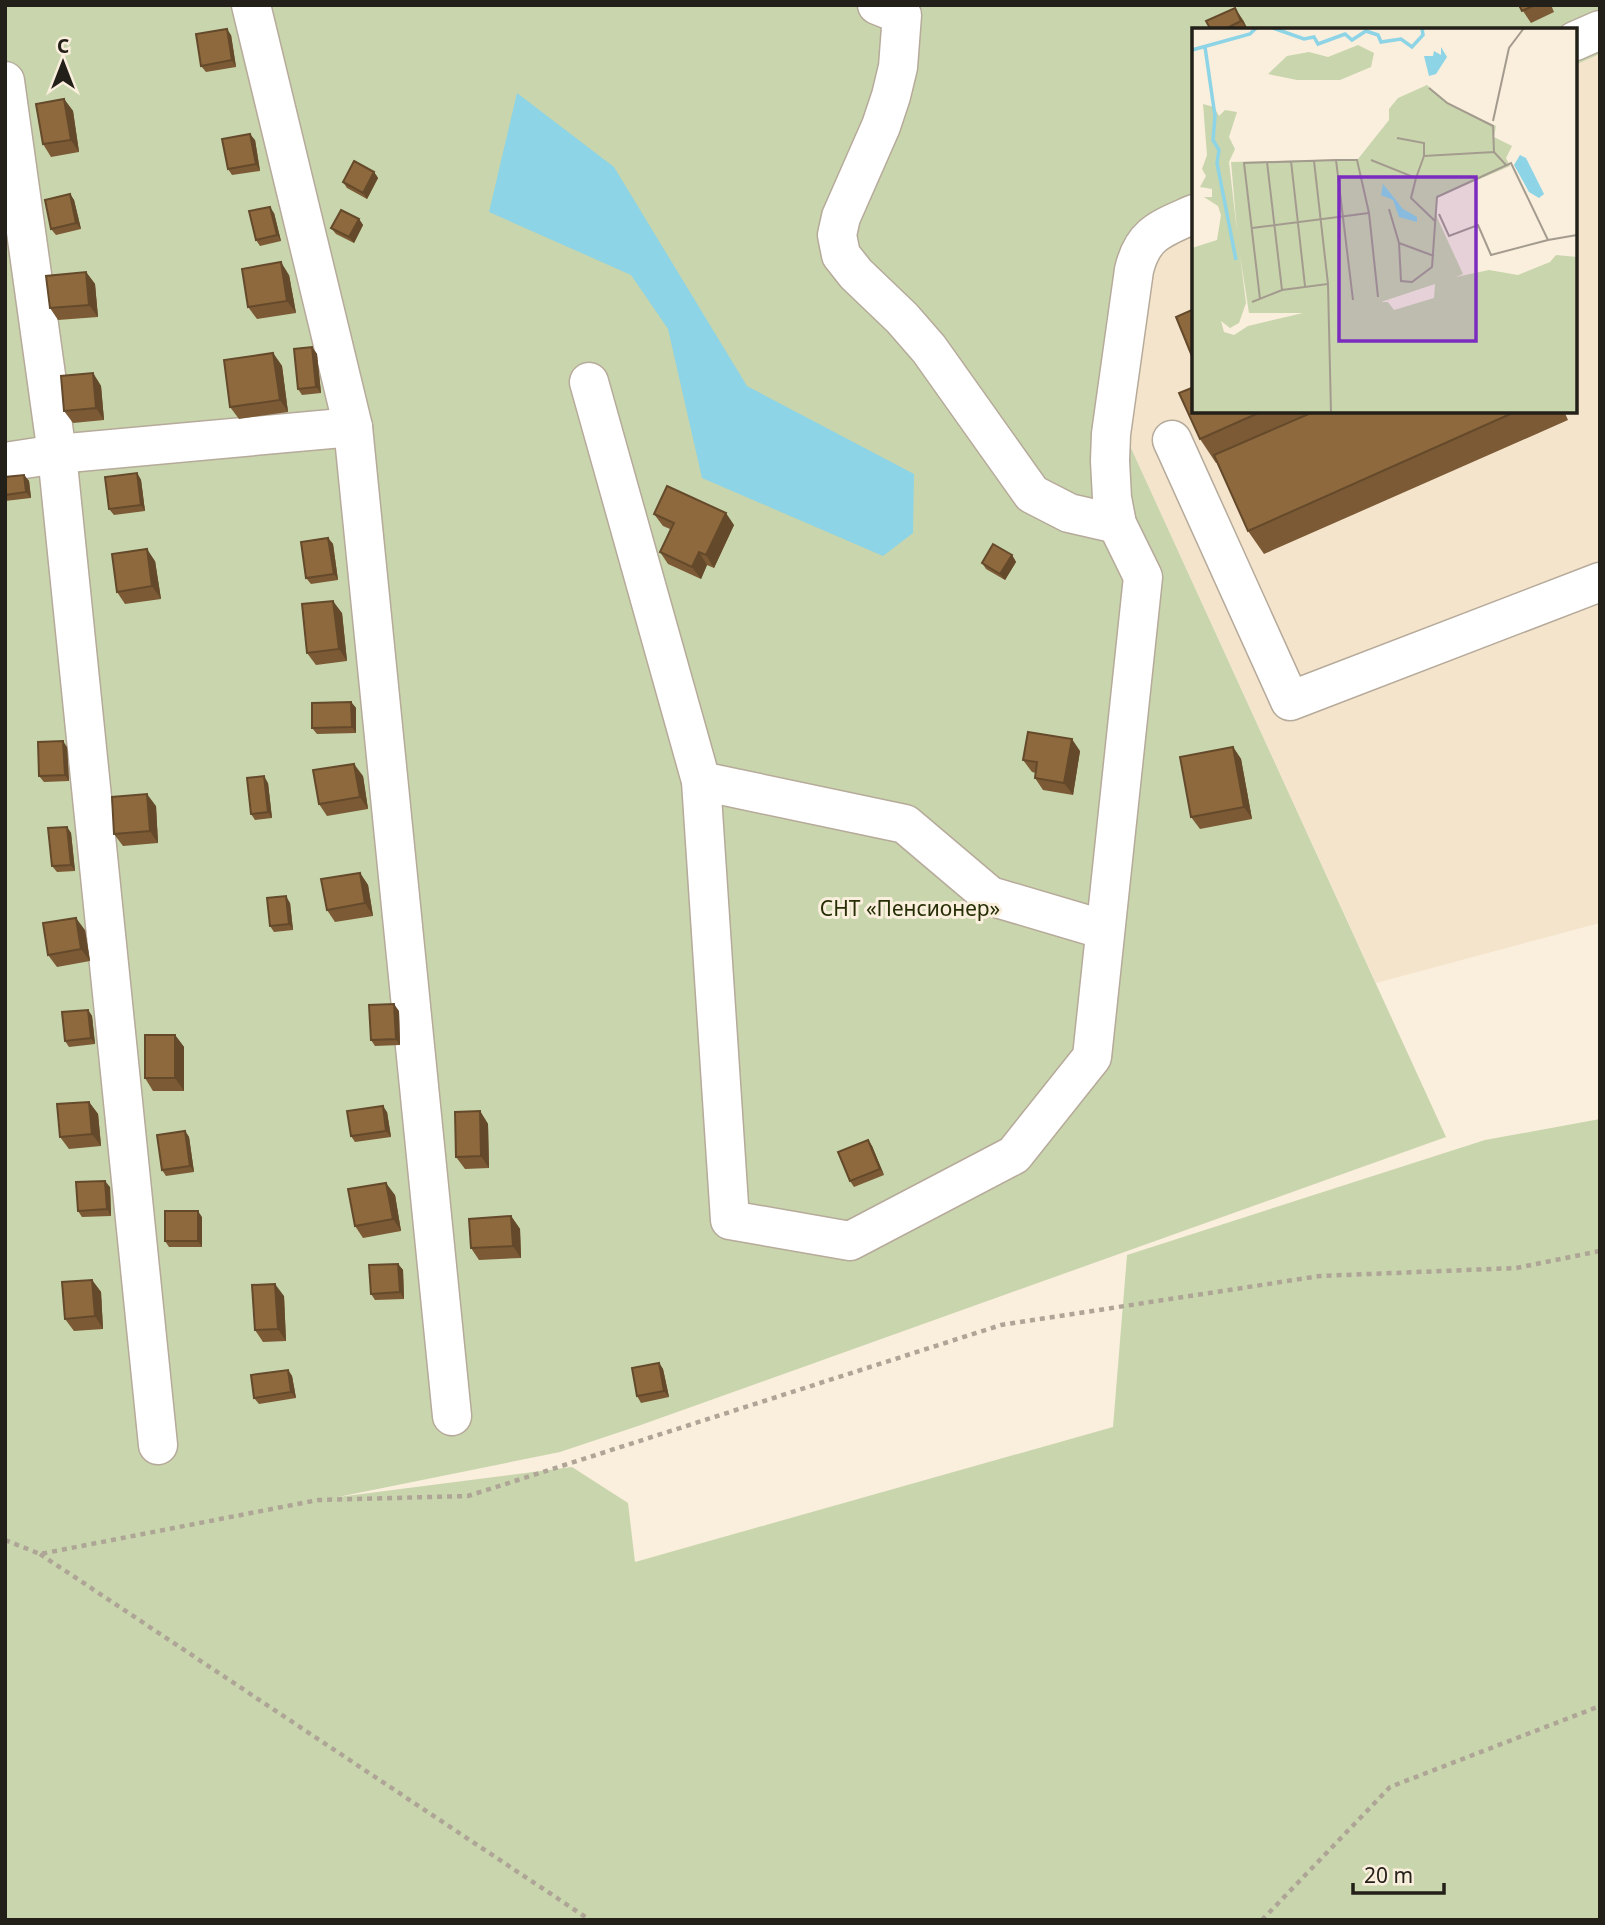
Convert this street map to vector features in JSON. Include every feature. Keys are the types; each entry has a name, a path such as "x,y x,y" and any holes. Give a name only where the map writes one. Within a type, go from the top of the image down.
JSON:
{"lane":[{"path":"251,5 353,427 452,1416"},
{"path":"894,8 898,67 881,126 841,217 837,235 841,254 856,274 902,318 929,349 1032,494 1069,513 1118,524"},
{"path":"1577,40 1600,30"},
{"path":"5,81 57,454 158,1445"},
{"path":"589,382 701,780 730,1220 850,1241 1014,1155 1092,1057 1143,577 1118,524 1111,480 1111,434 1139,251 1151,235 1192,215"},
{"path":"5,462 57,454 353,427"},
{"path":"1172,440 1290,701 1600,582"},
{"path":"701,780 905,824 990,896 1105,930"}],"path":[{"path":"40,1554 318,1500 468,1496 1000,1325 1320,1276 1516,1268 1600,1251"},
{"path":"5,1539 40,1554 590,1920"},
{"path":"1262,1920 1390,1787 1600,1706"}],"shaded area":[{"path":"1600,54 1600,923 1376,983 1120,424 1152,246 1192,230 1192,413 1577,413 1577,64"}],"green space":[{"name":"СНТ «Пенсионер»","path":"5,5 1600,5 1600,54 1577,64 1577,28 1192,28 1192,230 1152,247 1120,424 1446,1137 560,1452 338,1497 572,1467 628,1503 635,1562 1113,1427 1127,1255 1485,1140 1600,1119 1600,1920 5,1920"}],"water":[{"path":"517,93 614,167 747,386 914,474 913,533 883,556 702,478 668,329 631,275 489,212"}],"building":[{"path":"1519,5 1535,5 1522,11"},
{"path":"1235,8 1241,21 1227,28 1210,28 1206,21"},
{"path":"227,29 232,60 201,66 196,34"},
{"path":"64,99 71,140 43,144 36,104"},
{"path":"250,134 256,164 228,169 222,139"},
{"path":"354,161 374,172 363,193 343,182"},
{"path":"70,194 76,223 51,229 45,200"},
{"path":"270,207 277,235 256,240 249,211"},
{"path":"341,210 359,219 349,237 331,228"},
{"path":"281,262 287,301 248,307 242,269"},
{"path":"86,272 89,305 50,308 46,276"},
{"path":"1192,310 1192,356 1176,317"},
{"path":"312,347 316,387 298,389 294,349"},
{"path":"273,353 280,400 230,407 224,360"},
{"path":"93,373 96,408 64,411 61,376"},
{"path":"1192,388 1192,413 1258,413 1200,439 1179,393"},
{"path":"1311,413 1513,413 1248,531 1214,455"},
{"path":"137,473 141,505 109,509 105,477"},
{"path":"24,475 26,492 5,495 5,477"},
{"path":"667,486 726,513 706,555 699,552 692,567 660,552 674,523 654,514"},
{"path":"328,538 334,574 306,578 301,542"},
{"path":"993,544 1012,555 1000,574 982,563"},
{"path":"147,549 152,586 117,592 112,554"},
{"path":"333,601 339,649 307,653 302,604"},
{"path":"351,702 352,727 312,728 312,703"},
{"path":"1028,732 1072,739 1064,783 1035,778 1037,762 1023,760"},
{"path":"63,741 65,775 39,776 38,742"},
{"path":"1233,747 1244,807 1191,817 1180,757"},
{"path":"354,764 360,797 319,804 313,770"},
{"path":"264,776 268,812 251,814 247,778"},
{"path":"147,794 150,831 114,834 112,797"},
{"path":"67,827 71,865 52,866 48,828"},
{"path":"360,873 365,903 327,910 321,879"},
{"path":"286,896 289,924 270,926 267,898"},
{"path":"76,918 81,949 48,955 43,923"},
{"path":"394,1004 396,1039 371,1040 369,1005"},
{"path":"88,1010 91,1038 65,1041 62,1012"},
{"path":"145,1035 175,1035 175,1078 145,1078"},
{"path":"89,1102 92,1134 60,1137 57,1104"},
{"path":"383,1106 386,1131 351,1136 347,1111"},
{"path":"480,1111 481,1156 456,1157 455,1112"},
{"path":"185,1131 190,1166 162,1170 157,1135"},
{"path":"868,1140 880,1169 850,1181 838,1152"},
{"path":"105,1181 107,1209 78,1211 76,1182"},
{"path":"386,1183 393,1219 355,1226 348,1189"},
{"path":"165,1211 198,1211 198,1241 165,1241"},
{"path":"511,1216 513,1246 471,1248 469,1219"},
{"path":"398,1264 400,1292 371,1294 369,1265"},
{"path":"92,1280 95,1316 65,1319 62,1282"},
{"path":"275,1284 278,1329 255,1330 252,1285"},
{"path":"659,1363 664,1391 637,1396 632,1368"},
{"path":"288,1370 291,1392 254,1398 251,1375"}]}
